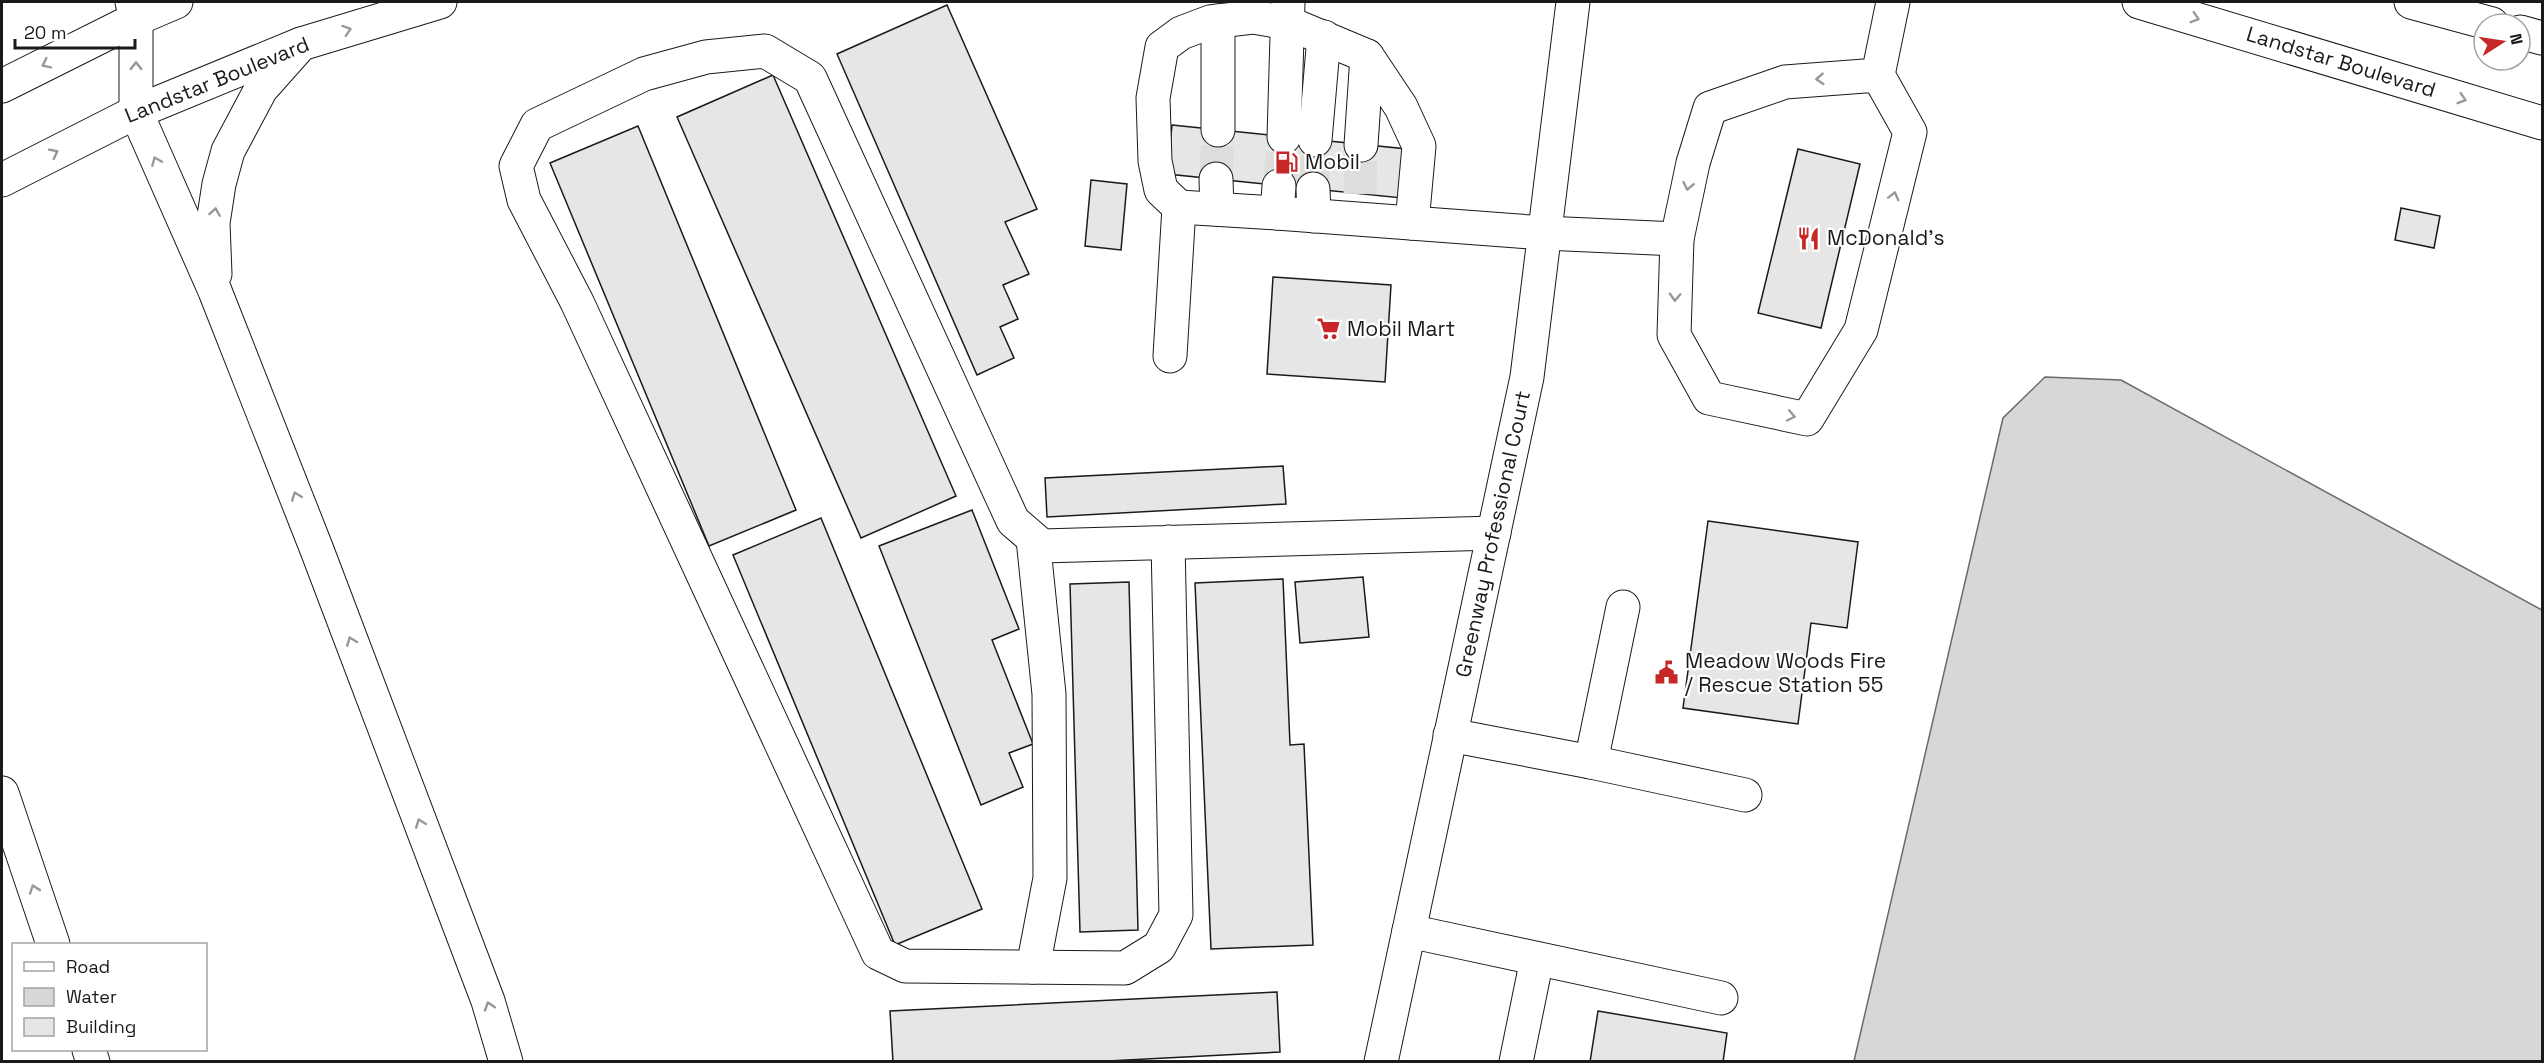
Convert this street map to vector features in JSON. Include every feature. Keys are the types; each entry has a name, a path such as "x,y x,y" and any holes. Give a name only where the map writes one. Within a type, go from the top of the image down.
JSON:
{"main road":[{"path":"2,86 134,10 176,2"},
{"name":"Landstar Boulevard","path":"2,180 136,112 301,44 440,2"},
{"name":"Greenway Professional Court","path":"1381,1062 1527,377 1573,2"},
{"path":"1878,75 1785,82 1710,108 1692,162 1677,238 1674,335 1709,398 1807,419 1861,330 1910,132 1878,75 1893,2"},
{"name":"Landstar Boulevard","path":"2139,2 2542,123"},
{"path":"2411,2 2472,19"},
{"path":"134,10 136,112 215,291 317,550 488,1001 506,1062"},
{"path":"1179,207 1161,190 1155,161 1153,98 1162,47 1180,33 1218,21 1288,12 1323,37 1367,56 1401,107 1419,146 1412,223"},
{"path":"1284,137 1288,12"},
{"path":"1218,21 1218,130"},
{"path":"1316,140 1323,37"},
{"path":"215,291 213,223 219,184 228,151 261,89 301,44"},
{"path":"1168,542 1176,915 1159,947 1125,968 905,966 878,953 577,302 524,200 516,166 537,125 644,74 706,57 765,51 810,78 1013,521 1042,546 1168,542 1494,533"},
{"path":"1361,145 1367,56"},
{"path":"1179,207 1216,194 1360,206 1412,223 1544,233 1677,238"},
{"path":"1170,356 1179,207"},
{"path":"1033,539 1049,694 1050,866 1050,878 1033,967"},
{"path":"1591,762 1623,607"},
{"path":"1450,735 1745,795"},
{"path":"2,793 52,943"},
{"path":"1409,931 1721,998"},
{"path":"1516,1062 1537,959"}],"water":[{"path":"2045,377 2121,380 2542,610 2542,1061 1854,1061 2003,418"}],"building":[{"path":"947,5 1037,209 1005,222 1029,274 1003,285 1018,319 1000,327 1014,358 977,375 837,54"},
{"path":"773,75 956,496 861,538 677,117"},
{"name":"Mobil","path":"1172,125 1407,149 1402,198 1167,174"},
{"path":"638,126 796,510 709,546 550,163"},
{"name":"McDonald's","path":"1798,149 1860,164 1821,328 1758,313"},
{"path":"1091,180 1127,184 1121,250 1085,246"},
{"path":"2401,208 2440,216 2434,248 2395,240"},
{"name":"Mobil Mart","path":"1273,277 1391,285 1385,382 1267,374"},
{"path":"1283,466 1286,504 1047,517 1045,478"},
{"path":"972,510 1019,629 992,640 1033,744 1009,753 1023,787 981,805 879,546"},
{"path":"821,518 982,909 895,945 733,555"},
{"path":"1708,521 1858,542 1847,628 1811,623 1798,724 1683,708"},
{"path":"1363,577 1369,637 1300,643 1295,582"},
{"path":"1283,579 1290,745 1304,744 1313,945 1211,949 1195,583"},
{"path":"1129,582 1138,930 1080,932 1070,584"},
{"path":"1277,992 1280,1052 1088,1062 893,1062 890,1011"},
{"path":"1598,1011 1727,1033 1723,1062 1590,1062"}],"tunnel":[{"path":"1216,179 1218,130"},
{"path":"1279,186 1284,137"},
{"path":"1313,189 1315,140"},
{"path":"1360,194 1361,145"}],"place":[{"name":"Mobil","path":"1287,162"},
{"name":"McDonald's","path":"1809,238"},
{"name":"Mobil Mart","path":"1329,329"},
{"name":"Meadow Woods Fire / Rescue Station 55","path":"1667,673"}]}
